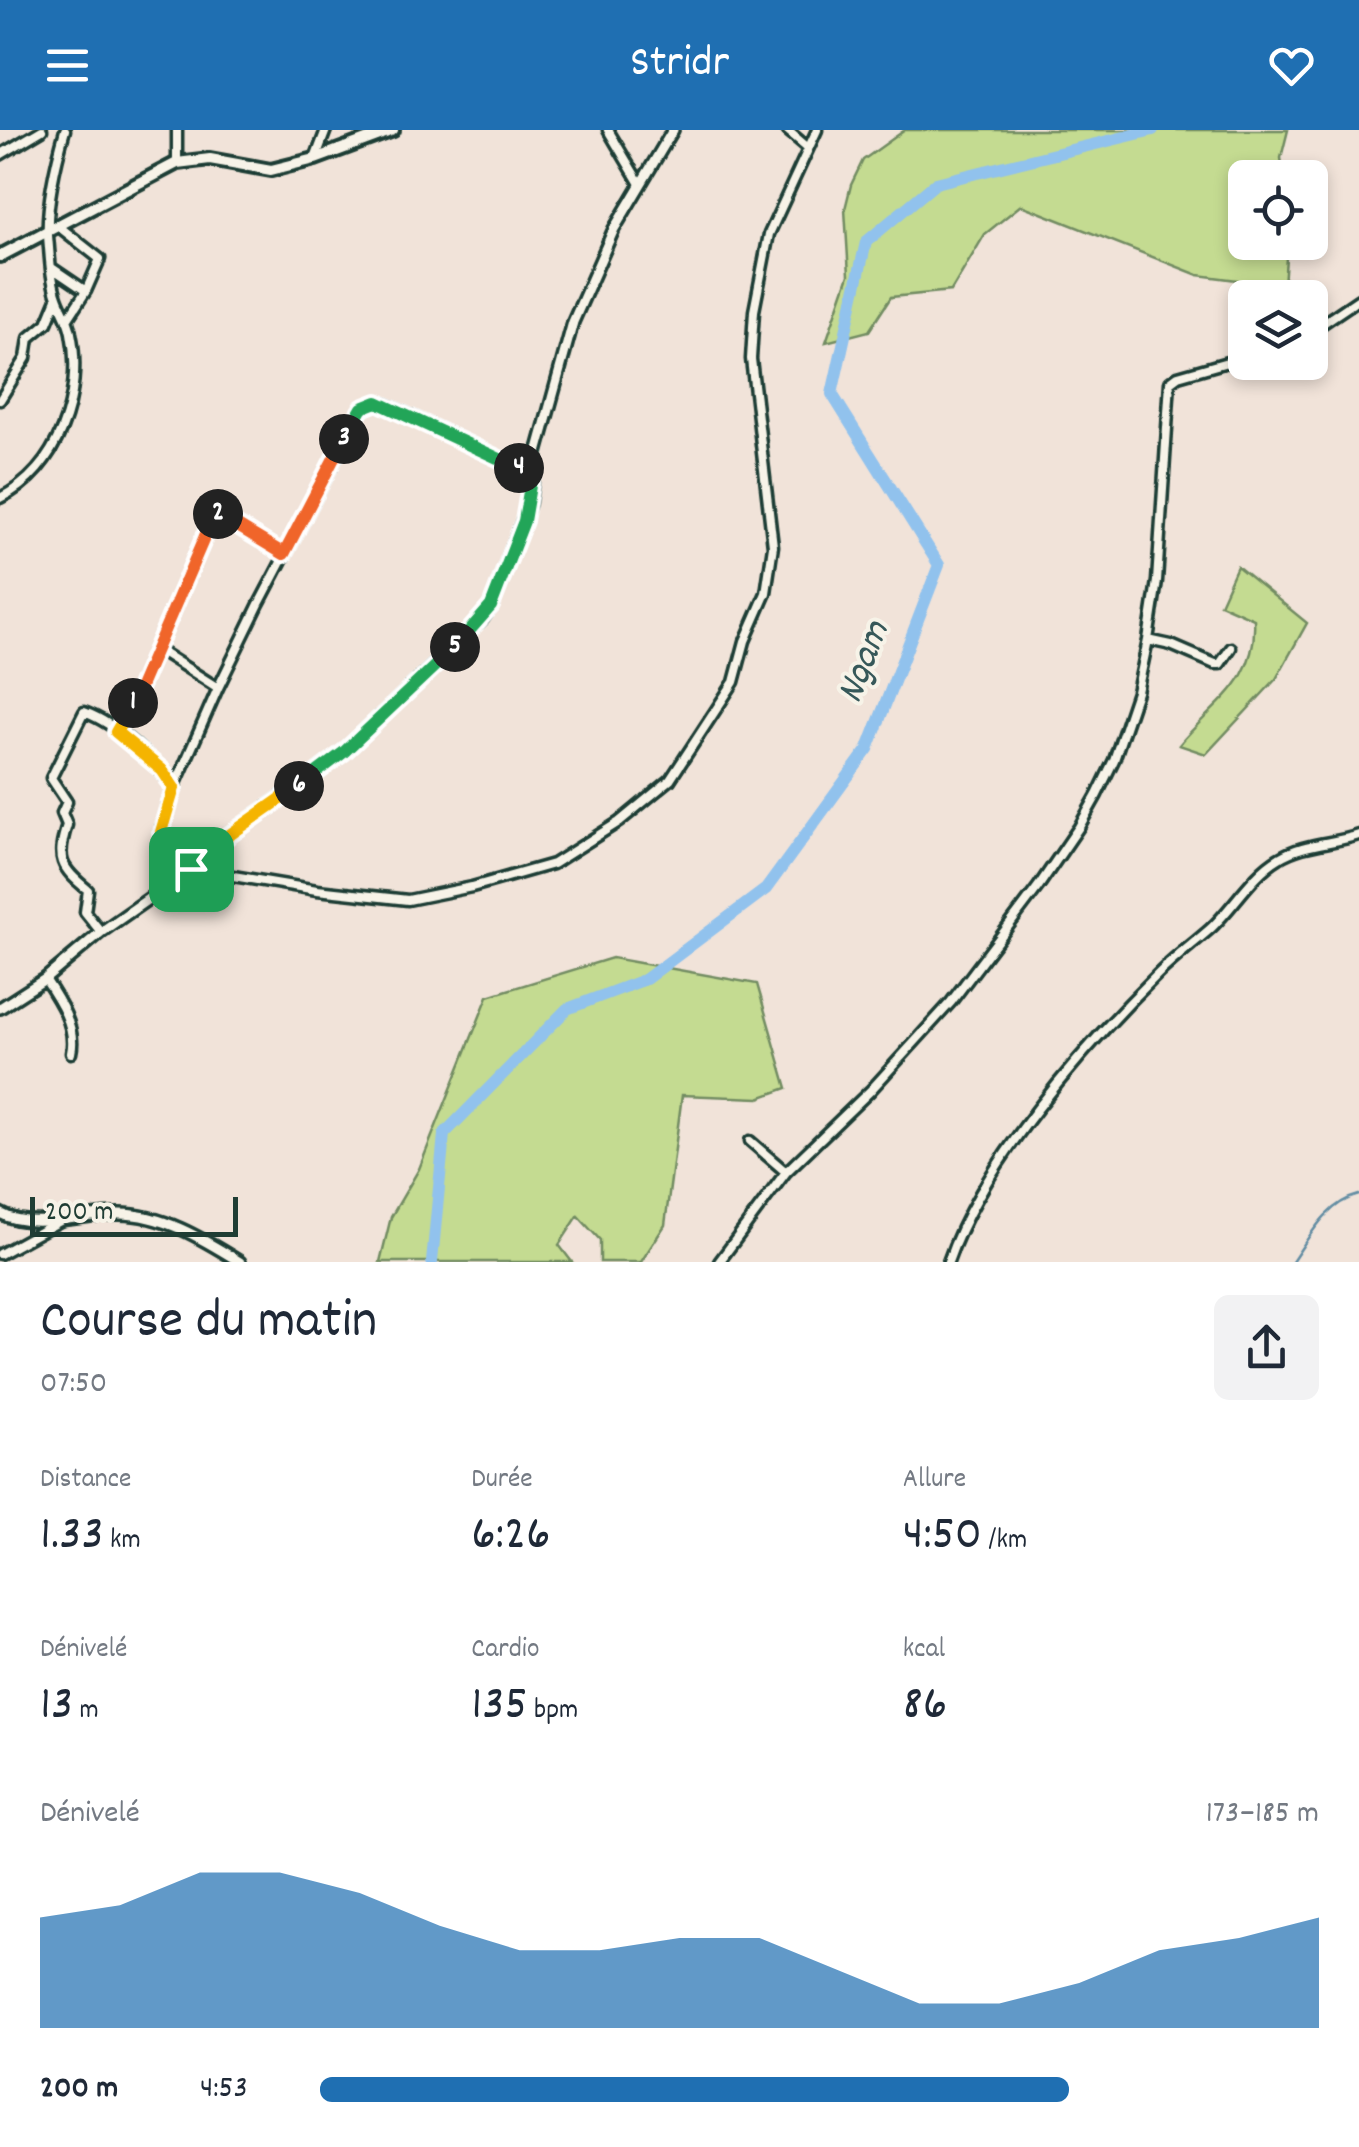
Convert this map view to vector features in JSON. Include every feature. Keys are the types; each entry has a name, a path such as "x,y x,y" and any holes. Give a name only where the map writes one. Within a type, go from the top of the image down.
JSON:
{"main road":[{"path":"0,256 177,163 210,159 271,170 394,130"}],"street":[{"path":"0,155 42,130"},
{"path":"0,498 14,491 50,454 68,412 74,382 72,334 57,299 51,268 52,228 65,130"},
{"path":"176,130 177,163"},
{"path":"314,159 326,130"},
{"path":"608,130 640,184"},
{"path":"0,1008 46,978 100,932 191,869 211,848 344,752 483,618 524,521 532,474 573,322 598,260 674,130"},
{"path":"787,130 807,147"},
{"path":"532,474 377,402 356,416 218,688 174,788 161,832 191,869 408,900 553,864 619,822 670,780 734,682 745,641 766,593 774,546 751,360 754,311 769,234 817,130"},
{"path":"52,228 100,259 86,291 65,315"},
{"path":"51,268 86,291"},
{"path":"0,400 26,358 29,338 46,323 57,299"},
{"path":"1328,320 1359,299"},
{"path":"51,312 65,315"},
{"path":"718,1262 786,1172 870,1091 951,1002 1079,828 1114,760 1137,692 1148,640 1157,581 1170,382 1178,376 1228,363"},
{"path":"116,732 157,649 214,515 219,514 284,554"},
{"path":"1148,640 1171,645 1214,664 1220,664 1231,648"},
{"path":"157,649 218,688"},
{"path":"100,932 85,912 88,890 73,878 61,859 59,845 67,825 62,813 67,802 54,786 51,775 84,712 116,732 162,770 174,788"},
{"path":"948,1262 973,1208 1035,1114 1159,972 1212,928 1275,860 1300,847 1359,836"},
{"path":"46,978 72,1032 70,1053"},
{"path":"750,1140 786,1172"},
{"path":"0,1213 8,1218 60,1221 119,1214 145,1218 179,1227 239,1262"},
{"path":"0,1254 60,1221"}],"green space":[{"path":"905,130 1288,130 1281,160 1228,160 1228,260 1286,260 1284,280 1198,275 1021,205 985,234 951,291 891,297 869,331 826,342 849,275 845,209 863,160"},
{"path":"1237,566 1307,623 1276,679 1206,754 1179,745 1232,690 1249,660 1254,619 1220,604"},
{"path":"612,958 757,984 787,1088 759,1098 682,1095 665,1225 641,1262 600,1262 600,1240 578,1216 559,1245 572,1262 380,1262 391,1217 419,1169 488,996"}],"waterway":[{"name":"Ngam","path":"432,1262 444,1134 567,1009 646,979 766,889 868,749 939,565 832,394 866,242 936,183 1153,130"},
{"path":"1292,1262 1328,1213 1359,1195"}],"route":[{"path":"377,402 532,474 524,521 483,618 344,752 211,848 191,869 161,832 174,788 162,770 116,732 157,649 214,515 219,514 284,554 356,416 362,408 377,402"}]}
